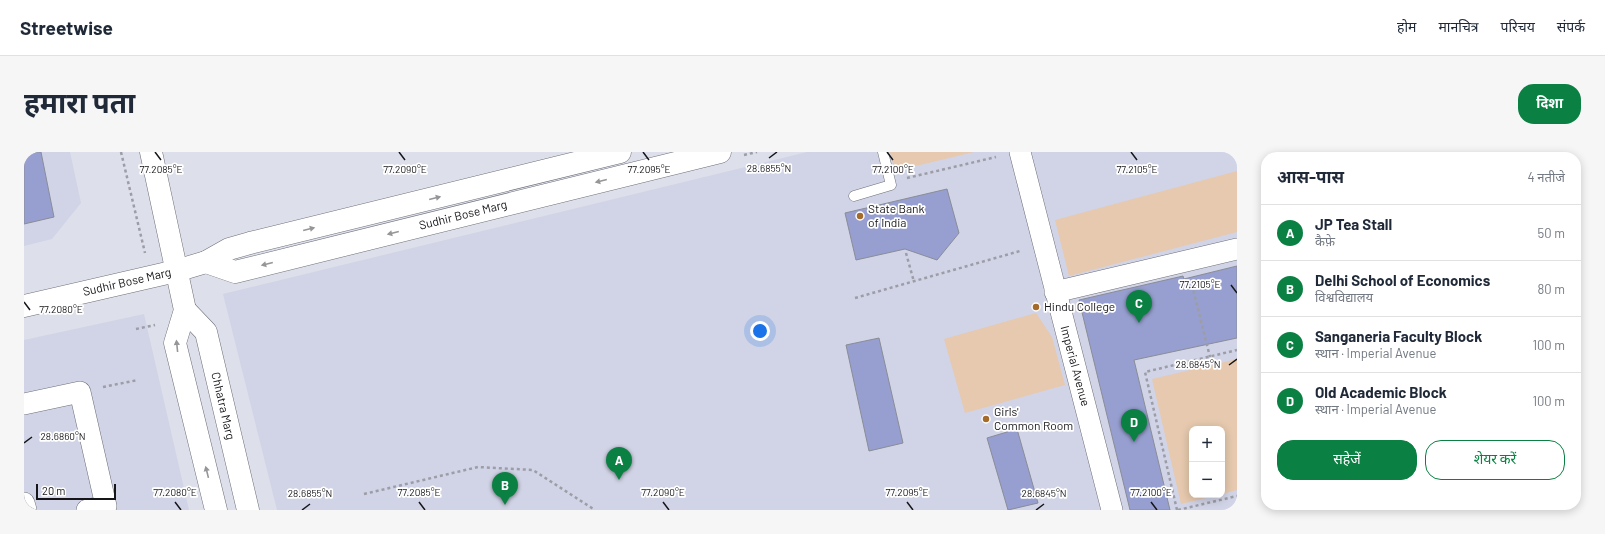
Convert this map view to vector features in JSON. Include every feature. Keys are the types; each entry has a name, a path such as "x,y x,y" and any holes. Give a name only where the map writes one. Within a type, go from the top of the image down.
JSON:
{"street":[{"path":"150,152 185,310 175,342 216,510"},
{"name":"Sudhir Bose Marg","path":"24,306 206,262 229,249 243,245 620,152"},
{"name":"Sudhir Bose Marg","path":"206,262 235,272 720,152"},
{"name":"Imperial Avenue","path":"1011,154 1043,244 1112,510"},
{"path":"1055,292 1237,249"},
{"name":"Chhatra Marg","path":"185,310 206,332 248,510"},
{"path":"24,404 80,392 106,506 87,510"},
{"path":"24,503 26,510"}],"lane":[{"path":"854,196 891,185 883,152"}],"path":[{"path":"121,152 151,276"},
{"path":"907,178 1011,154"},
{"path":"855,298 1043,244"},
{"path":"906,253 914,282"},
{"path":"1186,261 1210,357"},
{"path":"136,329 156,325"},
{"path":"1237,350 1145,372 1178,510 1237,496"},
{"path":"80,392 138,380"},
{"path":"364,494 478,467 533,470 595,510"}],"shaded area":[{"path":"24,152 70,152 81,203 52,239 24,246"},
{"path":"807,152 1237,152 1237,510 277,510 223,294"},
{"path":"890,152 974,152 895,171"},
{"path":"1237,171 1237,232 1069,276 1055,220"},
{"path":"1036,313 1052,337 1065,385 965,413 944,339"},
{"path":"144,314 189,510 24,510 24,340"},
{"path":"1237,359 1237,490 1225,493 1225,426 1189,426 1189,498 1206,498 1181,504 1152,379"}],"building":[{"path":"24,152 41,152 54,217 24,224"},
{"path":"947,189 959,233 937,260 905,249 856,260 845,213"},
{"path":"1237,266 1237,338 1134,360 1170,510 1130,510 1079,300 1183,276 1184,279"},
{"path":"879,338 903,443 869,451 846,345"},
{"path":"1017,429 1038,503 1008,510 987,438"}],"place":[{"name":"State Bank of India","path":"860,216"},
{"name":"Hindu College","path":"1036,307"},
{"name":"Sanganeria Faculty Block","path":"1139,323"},
{"name":"Girls' Common Room","path":"986,419"},
{"name":"Old Academic Block","path":"1134,442"},
{"name":"JP Tea Stall","path":"619,480"},
{"name":"Delhi School of Economics","path":"505,505"}]}
